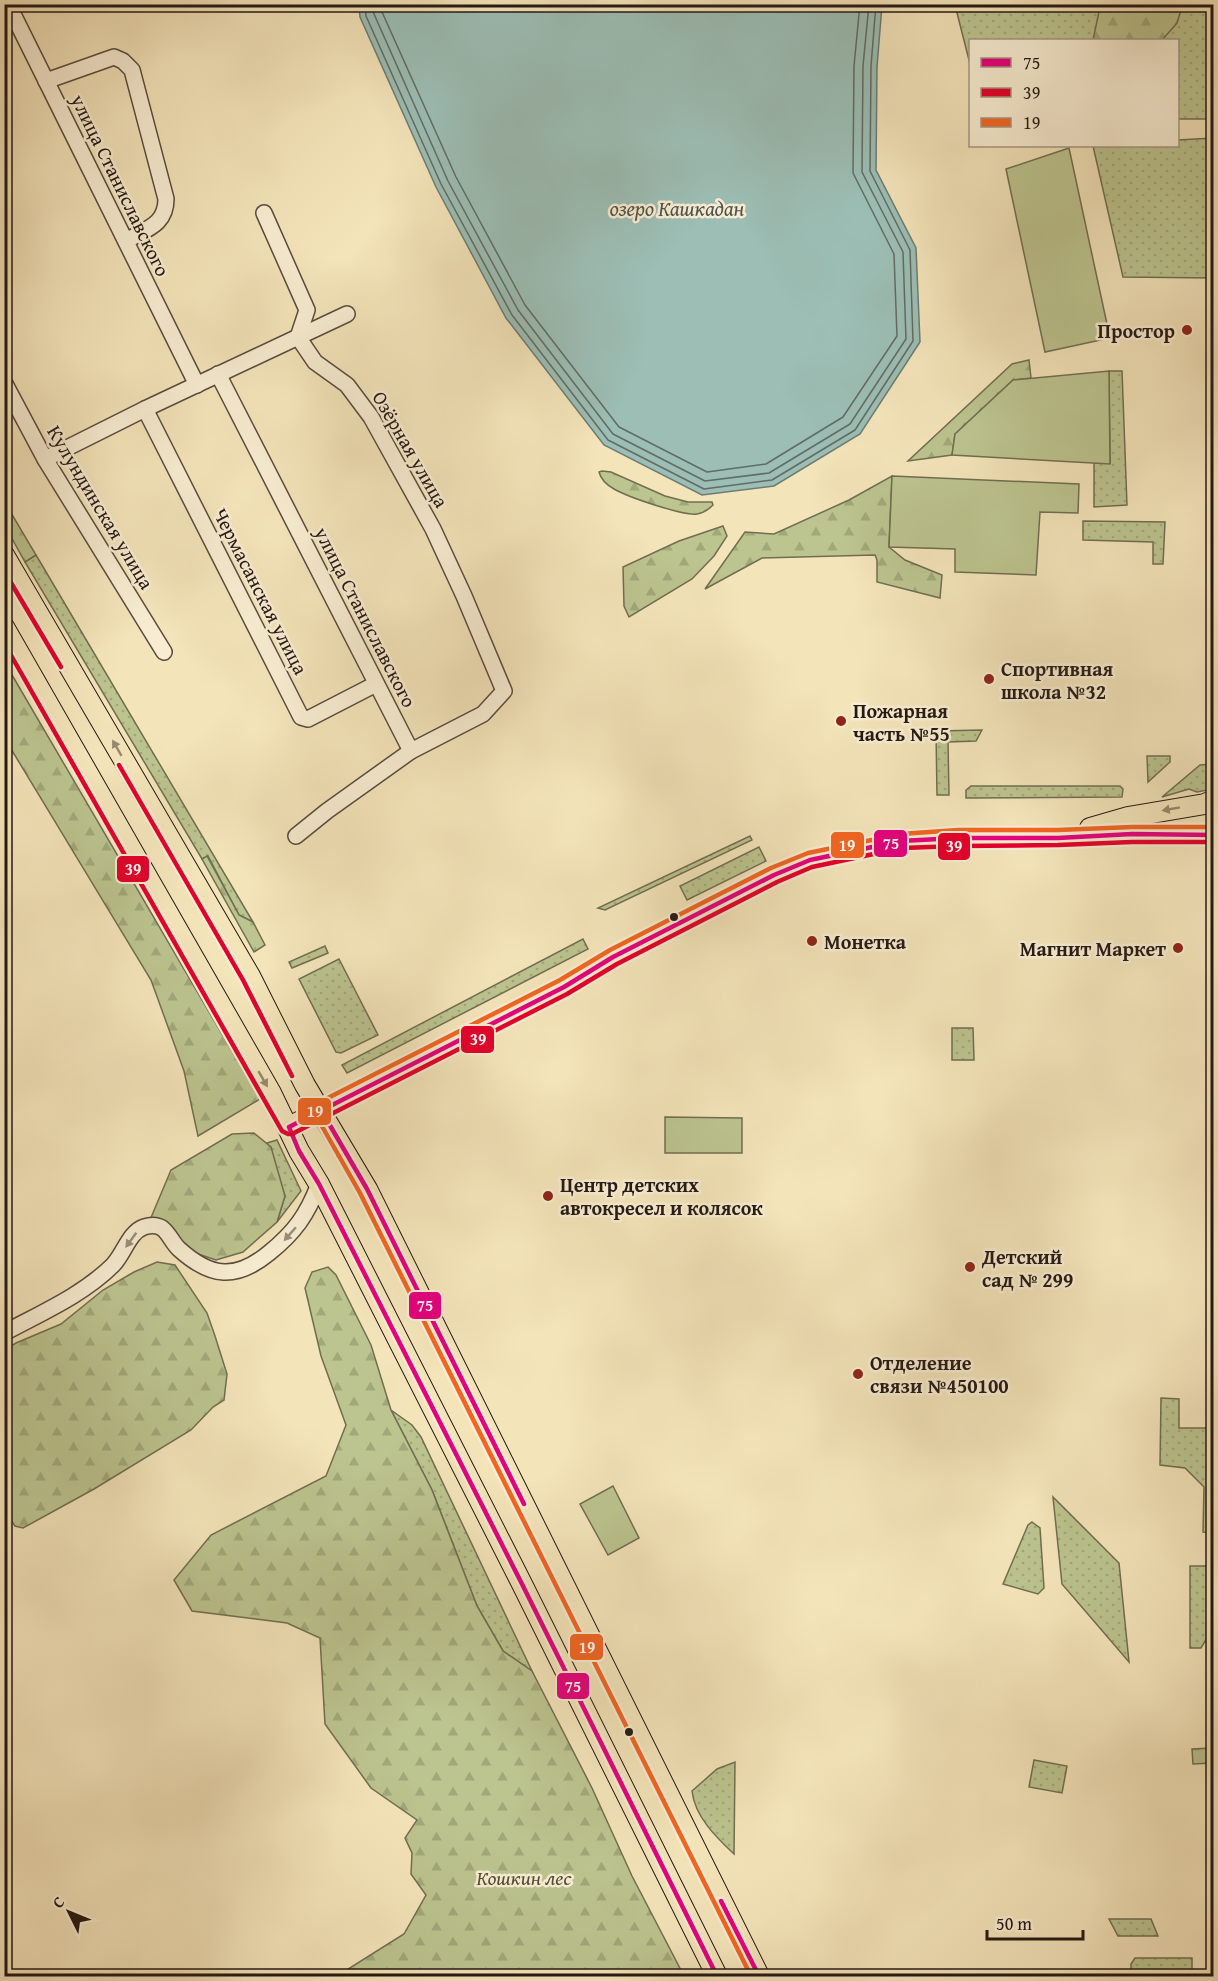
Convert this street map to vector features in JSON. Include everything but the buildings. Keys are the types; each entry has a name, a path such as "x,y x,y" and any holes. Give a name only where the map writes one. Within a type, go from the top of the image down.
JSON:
{"main road":[{"path":"4,555 250,976 305,1085 368,1189 759,1977"},
{"path":"4,627 289,1127 517,1574 717,1977"},
{"path":"1058,838 1128,817 1204,804 1214,800"},
{"path":"289,1127 564,987 613,957 774,875 810,860 901,841 1132,834 1214,835"}],"street":[{"name":"улица Станиславского","path":"8,4 197,384"},
{"path":"46,81 114,57 123,61 132,70 166,199 166,209 161,220 126,241"},
{"path":"264,213 307,310 298,337"},
{"path":"45,459 197,384 347,314"},
{"name":"Озёрная улица","path":"298,337 315,362 347,384 371,417 433,529 504,691 483,714 411,751"},
{"name":"улица Станиславского","path":"218,375 411,751"},
{"name":"Кулундинская улица","path":"4,382 45,459 164,652"},
{"name":"Чермасанская улица","path":"146,409 302,717 308,719 376,684"},
{"path":"296,836 411,751"},
{"path":"4,1334 77,1293 101,1275 114,1264 143,1227 153,1225 162,1228 179,1249 194,1261 225,1273 237,1272 266,1256 288,1237 310,1208 319,1184"}],"green space":[{"path":"955,5 1213,5 1213,119 1179,119 1179,39 969,39 969,60"},
{"path":"1140,5 1169,5 1181,10 1177,23 1163,39 1093,39 1100,7 1131,11"},
{"path":"1213,138 1213,278 1123,277 1093,147 1179,147 1179,140"},
{"path":"1069,148 1110,338 1045,352 1006,169"},
{"path":"1029,360 1031,378 1013,380 955,434 952,455 908,461 1012,364"},
{"path":"1109,371 1122,371 1127,505 1094,507 1094,463 1110,463"},
{"path":"1109,371 1110,464 952,455 955,434 1013,380"},
{"path":"599,472 611,472 665,496 688,502 712,502 713,505 702,513 690,514 656,505 631,497 611,487 601,477"},
{"path":"892,476 889,547 905,560 942,575 940,598 877,582 875,555 762,558 705,589 745,532 774,534 849,500"},
{"path":"892,476 1079,484 1078,513 1040,512 1036,575 955,572 955,549 889,547"},
{"path":"4,501 36,555 25,562 5,526"},
{"path":"1083,521 1165,522 1163,564 1153,564 1153,542 1083,540"},
{"path":"723,526 727,536 714,556 692,579 629,617 624,606 623,567 679,541"},
{"path":"36,555 253,922 239,915 208,856 202,859 25,562"},
{"path":"5,663 260,1099 198,1136 184,1071 151,980 5,739"},
{"path":"982,730 976,741 948,742 949,795 937,795 936,731"},
{"path":"1147,756 1170,756 1170,762 1148,782"},
{"path":"1213,764 1213,789 1197,792 1189,789 1162,797 1200,765"},
{"path":"971,786 1120,786 1123,789 1122,797 966,798 966,790"},
{"path":"750,836 752,840 605,910 598,908"},
{"path":"759,847 766,861 687,900 680,886"},
{"path":"207,856 239,915 253,922 265,945 254,952 202,859"},
{"path":"583,939 588,949 347,1073 342,1065"},
{"path":"325,946 328,953 292,968 289,962"},
{"path":"339,959 378,1035 341,1053 336,1052 299,979"},
{"path":"952,1028 973,1028 974,1060 952,1060"},
{"path":"665,1117 742,1118 742,1153 665,1153"},
{"path":"254,1133 271,1147 285,1196 277,1222 243,1252 216,1260 189,1251 150,1220 171,1170 232,1134"},
{"path":"277,1140 301,1191 277,1222 285,1196 267,1143"},
{"path":"157,1262 175,1265 207,1313 227,1374 224,1400 213,1407 191,1430 94,1489 23,1528 15,1526 5,1512 5,1350 61,1324 103,1290"},
{"name":"Кошкин лес","path":"328,1267 336,1275 371,1345 391,1410 432,1490 477,1606 503,1651 532,1671 592,1788 632,1876 684,1976 337,1976 404,1934 426,1895 411,1874 412,1853 405,1838 417,1820 371,1788 325,1724 320,1638 287,1623 192,1611 174,1580 211,1535 326,1476 346,1425 321,1356 305,1288 312,1272"},
{"path":"1161,1398 1179,1399 1179,1428 1213,1428 1213,1533 1203,1532 1204,1487 1185,1468 1160,1465"},
{"path":"391,1410 412,1425 421,1437 532,1671 503,1651 477,1606 432,1490"},
{"path":"613,1486 639,1538 608,1555 580,1504"},
{"path":"1053,1497 1119,1563 1129,1662 1062,1584"},
{"path":"1032,1522 1040,1528 1044,1588 1038,1594 1003,1584 1028,1525"},
{"path":"1190,1566 1213,1566 1213,1628 1201,1648 1190,1648"},
{"path":"1213,1748 1213,1763 1193,1764 1192,1749"},
{"path":"1034,1760 1067,1766 1062,1793 1029,1787"},
{"path":"735,1762 734,1854 702,1818 692,1791 717,1769"},
{"path":"1109,1919 1151,1919 1158,1936 1118,1936"},
{"path":"1135,1958 1192,1958 1192,1976 1131,1976 1131,1964"}],"water":[{"name":"озеро Кашкадан","path":"359,5 882,5 877,67 876,170 916,248 920,342 860,434 774,486 702,495 604,445 506,318 436,187 360,17"}],"transit line":[{"name":"39","path":"4,571 61,667"},
{"name":"39","path":"4,643 282,1131 288,1134 567,994 617,964 777,882 812,867 902,848 1214,842"},
{"name":"39","path":"119,765 243,980 292,1076"},
{"name":"19","path":"751,1976 360,1193 315,1114 314,1108 318,1103 560,980 610,950 771,868 808,853 901,834 958,830 1214,827"},
{"name":"75","path":"717,1976 522,1584 319,1184 299,1151 289,1127 564,987 613,957 774,875 810,860 901,841 1132,834 1214,835"},
{"name":"75","path":"321,1110 367,1189 524,1504"},
{"name":"75","path":"721,1901 759,1976"}],"place":[{"name":"Простор","path":"1187,330"},
{"name":"Спортивная школа №32","path":"989,679"},
{"name":"Пожарная часть №55","path":"841,721"},
{"name":"Монетка","path":"812,941"},
{"name":"Магнит Маркет","path":"1178,948"},
{"name":"Центр детских автокресел и колясок","path":"548,1196"},
{"name":"Детский сад № 299","path":"970,1267"},
{"name":"Отделение связи №450100","path":"858,1374"}]}
